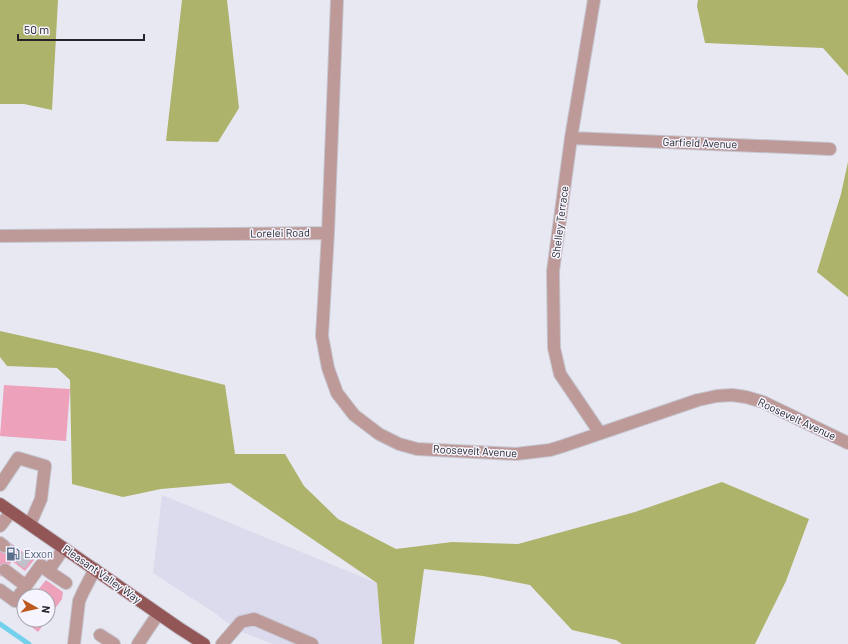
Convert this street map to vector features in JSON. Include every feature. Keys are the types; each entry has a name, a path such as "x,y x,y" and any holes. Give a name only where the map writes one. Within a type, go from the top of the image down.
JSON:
{"main road":[{"name":"Pleasant Valley Way","path":"0,504 201,643"}],"street":[{"path":"328,233 337,0"},
{"name":"Shelley Terrace","path":"594,0 571,138 553,271 554,348 560,374 600,433"},
{"name":"Garfield Avenue","path":"571,138 830,149"},
{"name":"Lorelei Road","path":"0,236 328,233"},
{"name":"Roosevelt Avenue","path":"328,233 322,336 328,368 337,393 354,415 379,434 399,444 417,449 516,454 550,450 698,400 732,395 763,402 848,443"},
{"path":"0,485 18,458 45,466 41,499 30,524"},
{"path":"0,526 11,512"},
{"path":"0,590 15,600 38,569 64,548"},
{"path":"38,569 66,583"},
{"path":"74,644 80,601 95,569"},
{"path":"5,570 26,586"},
{"path":"138,644 158,614"},
{"path":"222,644 241,622 254,619 312,644"},
{"path":"100,635 114,644"}],"shaded area":[{"path":"162,495 377,583 382,644 273,644 239,631 213,612 153,573"}],"green space":[{"path":"0,0 58,0 52,110 24,104 0,104"},
{"path":"182,0 227,0 239,108 218,142 166,141"},
{"path":"698,0 848,0 848,76 823,48 705,43 697,6"},
{"path":"848,162 848,297 817,272 841,194"},
{"path":"0,331 98,353 225,385 235,454 285,454 304,486 338,519 396,549 452,542 518,544 635,512 722,482 809,519 786,581 755,644 622,644 616,640 572,630 530,585 483,576 424,569 414,644 382,644 377,583 230,483 161,489 123,497 72,484 70,380 57,368 7,366 0,357"}],"building":[{"path":"4,385 70,389 66,441 0,436"},
{"path":"8,541 34,560 25,571 12,561 0,577 0,552"},
{"path":"46,580 63,592 62,599 56,607 56,588 40,588"},
{"path":"33,628 41,628 38,632"}],"waterway":[{"path":"0,624 29,644"}],"tunnel":[{"path":"4,546 30,565"}],"place":[{"name":"Exxon","path":"13,554"}]}
